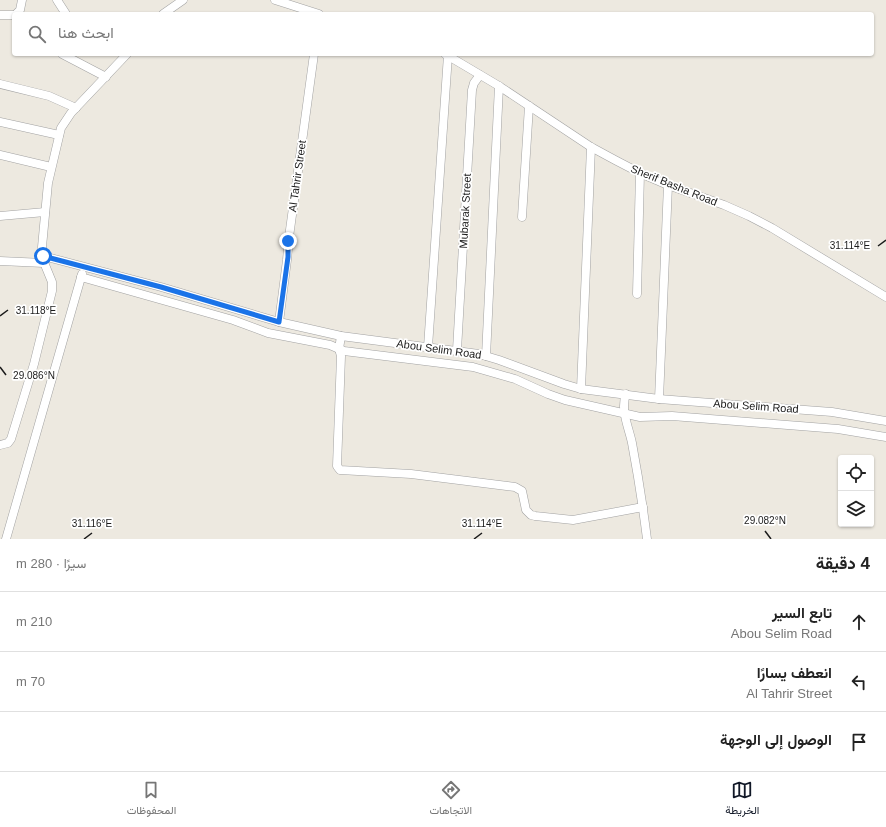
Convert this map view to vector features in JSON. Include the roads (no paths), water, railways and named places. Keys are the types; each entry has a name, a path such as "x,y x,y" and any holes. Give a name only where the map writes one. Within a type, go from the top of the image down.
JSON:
{"street":[{"path":"18,12 20,10 22,0"},
{"path":"58,0 65,12"},
{"path":"166,12 183,0"},
{"path":"275,0 313,12"},
{"path":"0,15 12,14"},
{"path":"66,56 106,77"},
{"path":"0,445 8,443 11,438 34,364 52,291 52,282 44,260 42,247 46,194 61,128 64,121 124,56"},
{"name":"Al Tahrir Street","path":"279,322 314,56"},
{"path":"428,347 447,56"},
{"name":"Sherif Basha Road","path":"449,56 499,86 591,147 640,173 668,185 724,205 760,222 886,297"},
{"name":"Mubarak Street","path":"457,350 472,90 474,83 480,75"},
{"path":"0,84 49,96 76,108"},
{"path":"486,356 499,86"},
{"path":"522,217 529,106"},
{"path":"0,122 59,135"},
{"path":"581,389 591,147"},
{"path":"0,155 51,167"},
{"path":"637,294 640,173"},
{"path":"659,399 668,185"},
{"path":"0,216 45,212"},
{"name":"Abou Selim Road","path":"0,261 44,260 84,267 161,287 279,322 341,336 457,350 486,356 581,389 659,399 832,412 886,421"},
{"path":"6,539 84,267"},
{"name":"Abou Selim Road","path":"82,277 233,320 268,333 330,345 347,351 473,367 515,379 561,399 640,417 672,416 838,429 886,437"},
{"path":"341,336 339,349 337,466 340,470 411,474 515,487 522,491 526,510 535,516 573,520 643,507"},
{"path":"626,394 624,403 625,413 643,507 647,539"}]}
